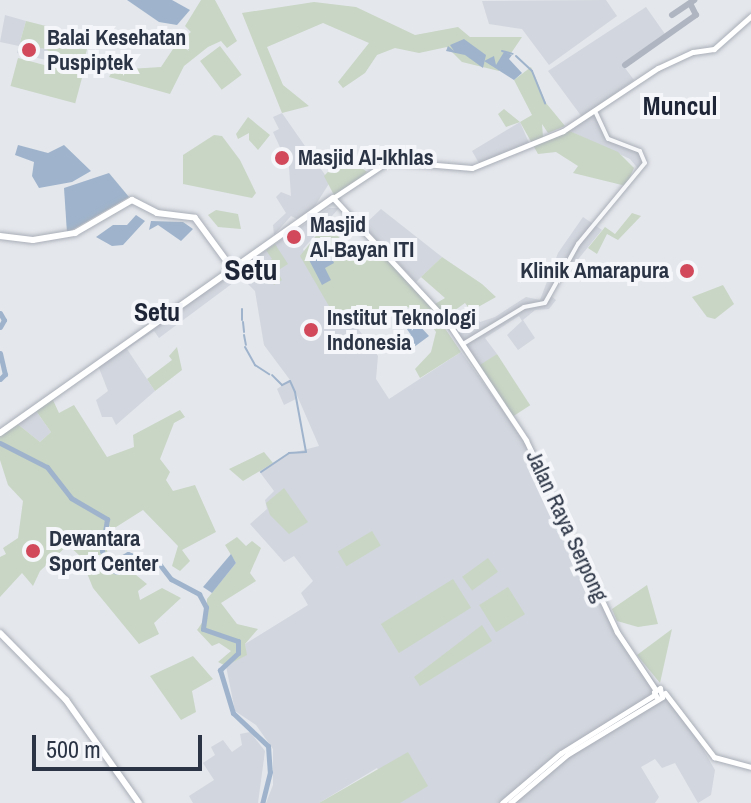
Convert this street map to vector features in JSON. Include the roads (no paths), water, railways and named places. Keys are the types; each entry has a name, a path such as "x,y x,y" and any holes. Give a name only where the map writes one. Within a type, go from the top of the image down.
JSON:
{"main road":[{"path":"0,433 231,267 389,161 475,167 596,113 658,68 691,52 714,49 751,16"},
{"name":"Jalan Raya Serpong","path":"333,198 437,308 539,460 617,632 659,693 676,708 714,757 751,767"},
{"path":"0,236 33,240 75,233 132,200 157,213 195,218 231,267"},
{"path":"0,633 66,700 139,803"},
{"path":"502,803 659,693"},
{"path":"510,803 517,793"}],"street":[{"path":"462,344 526,306 545,303 581,240 645,163 640,151 608,139 596,113"}],"water":[{"path":"127,0 172,0 190,10 177,25 159,22"},
{"path":"464,39 486,55 483,68 465,55 446,51 448,46 454,51 450,45"},
{"path":"504,52 512,55 509,59 522,73 514,80 484,61 494,56 496,65"},
{"path":"18,145 48,153 64,145 91,171 72,182 39,188 32,176 34,162 15,155"},
{"path":"109,173 129,197 67,233 64,188"},
{"path":"136,215 145,221 123,245 112,246 96,237 113,225 127,225"},
{"path":"151,221 183,222 193,229 181,241 158,225 149,230"},
{"path":"328,250 334,263 325,268 331,280 322,285 308,258"},
{"path":"408,313 429,336 406,353 399,344 411,335 400,319"},
{"path":"231,554 236,563 212,593 203,587"}],"waterway":[{"path":"502,51 513,54"},
{"path":"516,56 532,71 545,104"},
{"path":"242,309 242,320"},
{"path":"0,313 4,320 0,327"},
{"path":"243,322 244,332"},
{"path":"244,335 246,345"},
{"path":"245,347 255,365 269,374"},
{"path":"0,353 5,374 0,379"},
{"path":"261,472 289,453 306,452 295,392 290,381 282,385 272,375"},
{"path":"0,443 47,467 71,498 107,519 102,551 111,570 117,572 121,558 128,554 160,565 171,579 199,594 206,607 203,629 238,641 238,653 220,670 233,713 268,746 270,772 262,803"}],"place":[{"name":"Balai Kesehatan Puspiptek","path":"29,50"},
{"name":"Masjid Al-Ikhlas","path":"282,158"},
{"name":"Masjid Al-Bayan ITI","path":"294,237"},
{"name":"Klinik Amarapura","path":"687,271"},
{"name":"Institut Teknologi Indonesia","path":"311,330"},
{"name":"Dewantara Sport Center","path":"33,551"}],"district":[{"name":"Muncul","path":"680,106"},
{"name":"Setu","path":"251,269"},
{"name":"Setu","path":"157,312"}]}
